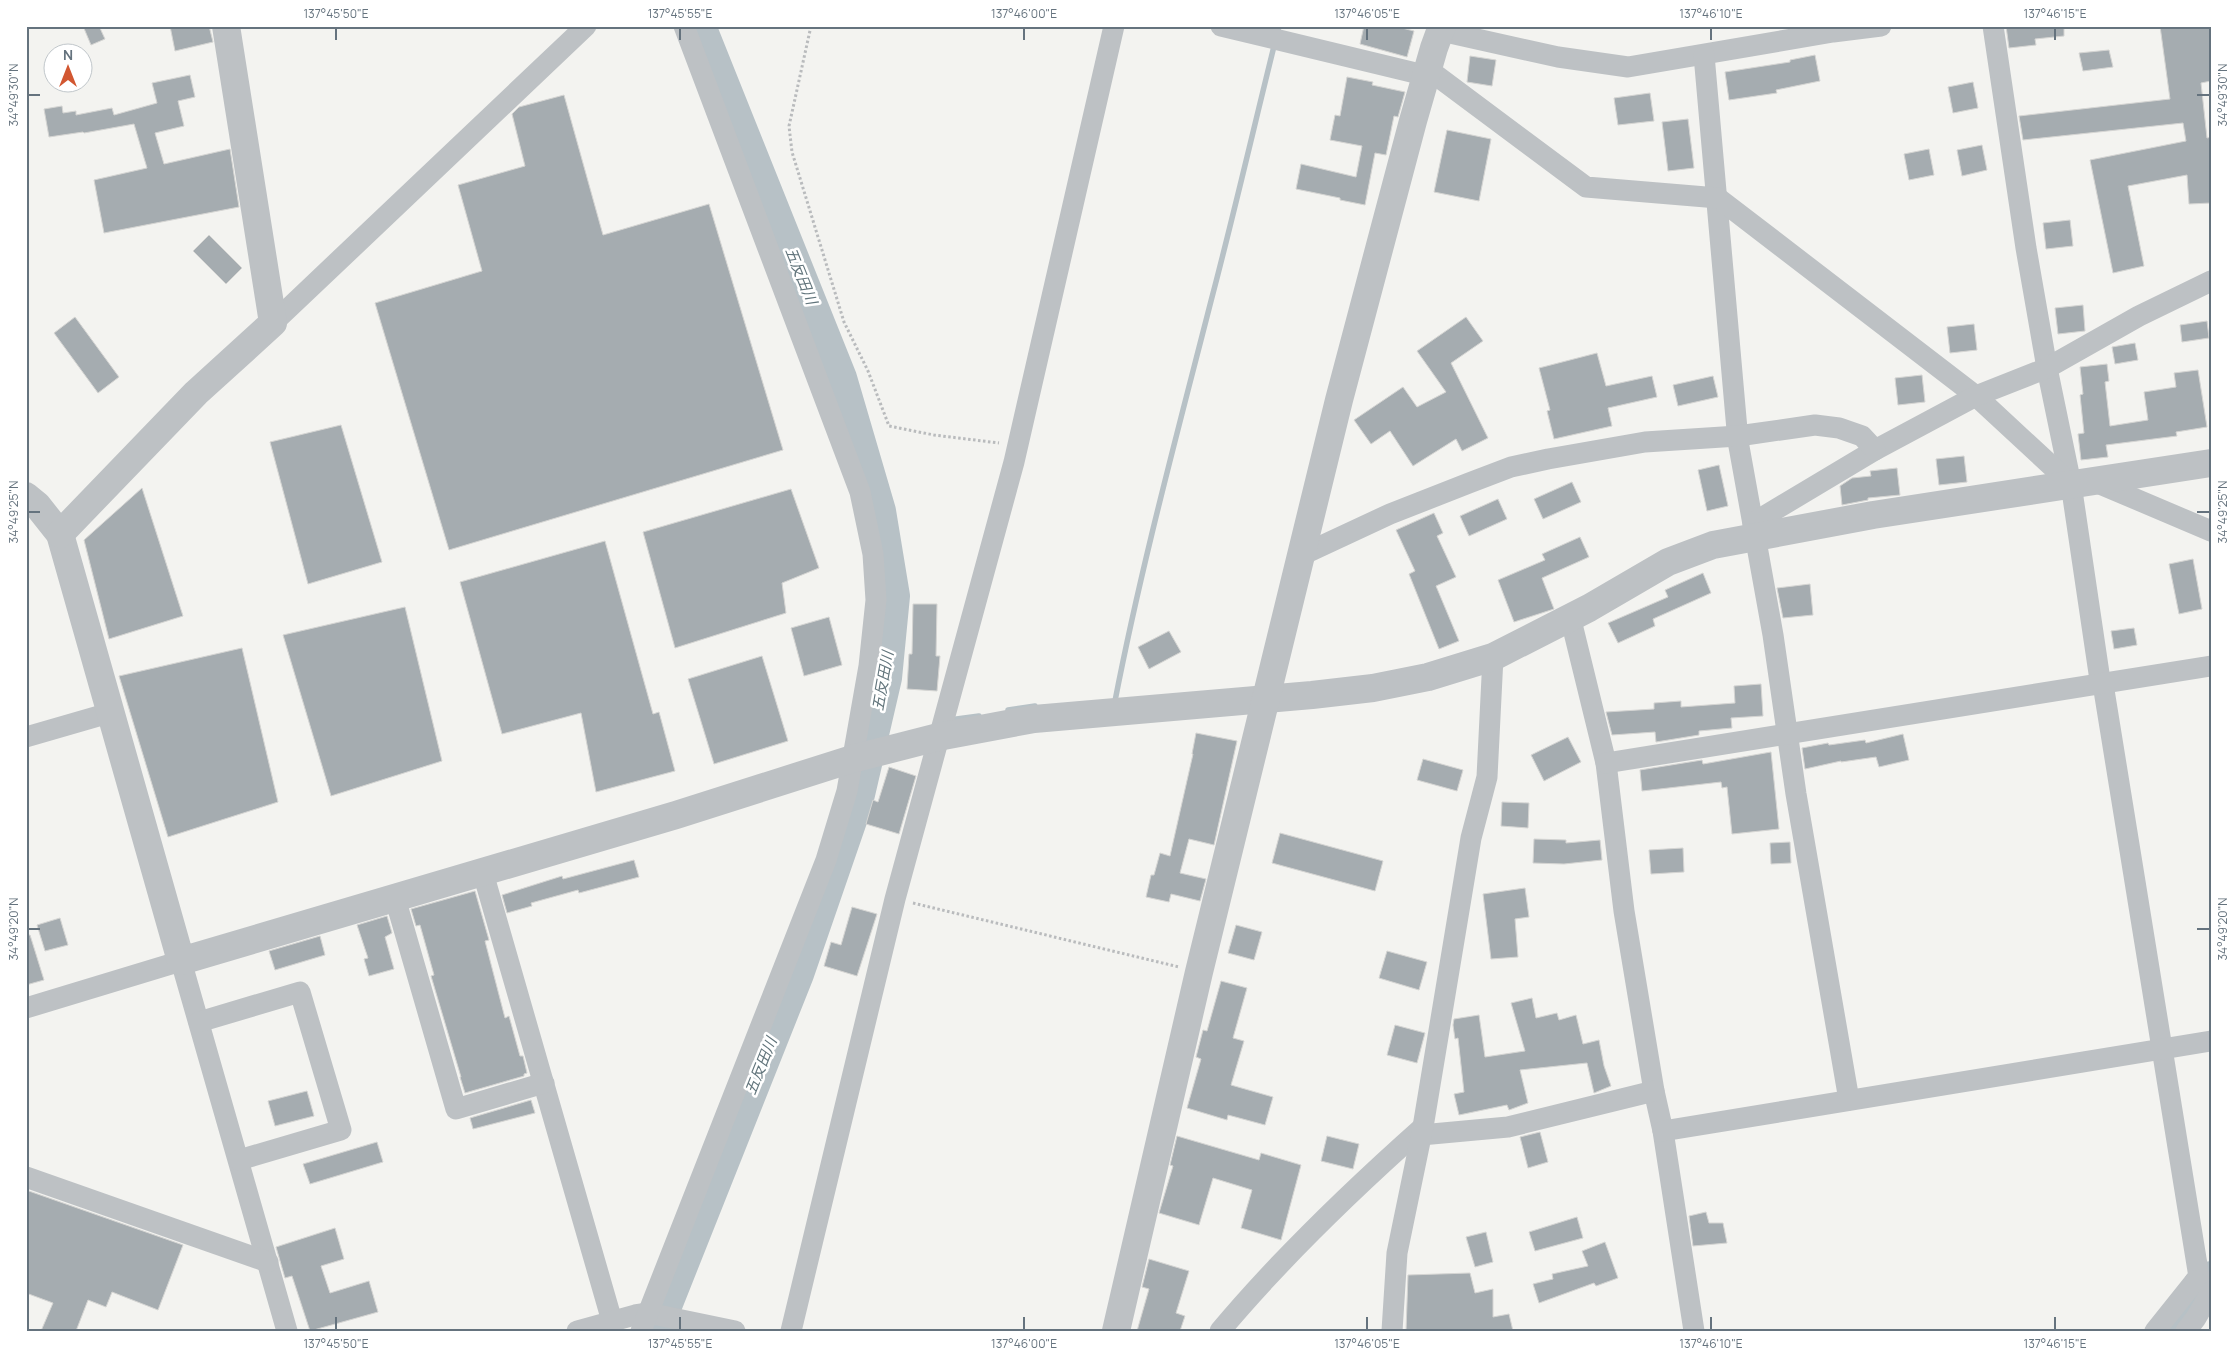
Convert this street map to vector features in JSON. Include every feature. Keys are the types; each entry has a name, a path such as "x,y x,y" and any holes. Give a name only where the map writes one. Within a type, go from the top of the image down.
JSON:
{"street":[{"path":"226,26 273,324"},
{"path":"60,534 196,393 273,324 586,26"},
{"path":"646,1319 826,860 846,791 865,757 868,666 876,600 872,554 860,492 684,26"},
{"path":"791,1331 895,899 1017,446 1114,26"},
{"path":"1221,26 1428,73 1586,187 1718,198 1976,396 2082,482 2211,530"},
{"path":"1116,1331 1199,972 1268,697 1339,400 1413,121 1434,48 1442,29 1558,57 1628,67 1832,29 1881,26"},
{"path":"1993,26 2026,248 2047,368 2082,482 2100,680 2103,684 2199,1278 2205,1287 2196,1318 2186,1331"},
{"path":"1704,54 1738,436 1788,735 1808,871 1849,1100"},
{"path":"26,1008 865,757 941,727 1373,688 1428,677 1493,657 1570,616 1589,608 1668,562 1754,529 1875,450 1976,396 2047,368 2139,316 2211,281"},
{"path":"1302,555 1390,514 1511,467 1645,442 1738,436 1815,425 1839,428 1862,436 1875,450"},
{"path":"1754,529 2211,463"},
{"path":"26,496 37,504 60,534 109,713 287,1331"},
{"path":"1570,616 1606,763 1624,911 1654,1091 1663,1131 1694,1331"},
{"path":"1392,1331 1397,1254 1422,1131 1471,838 1487,777 1493,657"},
{"path":"1606,763 2211,666"},
{"path":"26,737 109,713"},
{"path":"483,872 612,1321"},
{"path":"395,898 456,1109 544,1083"},
{"path":"199,1022 300,992 341,1130 238,1160"},
{"path":"1663,1131 2211,1040"},
{"path":"1220,1331 1248,1298 1350,1191 1422,1131 1508,1127 1654,1091"},
{"path":"26,1177 268,1262"},
{"path":"2155,1331 2205,1287"},
{"path":"577,1331 612,1321 646,1319 735,1331"}],"path":[{"path":"811,26 789,126 792,152 844,322 868,371 889,426 934,435 1017,446"},
{"path":"895,899 1199,972"}],"building":[{"path":"83,26 99,26 105,39 92,45 92,42 90,42"},
{"path":"170,26 209,26 213,42 175,51"},
{"path":"1364,26 1394,26 1414,31 1407,57 1360,44"},
{"path":"2006,26 2064,26 2064,36 2035,39 2036,45 2009,48"},
{"path":"2160,26 2211,26 2211,81 2201,83 2207,138 2211,137 2211,203 2189,204 2187,175 2128,186 2144,266 2113,273 2090,160 2186,141 2183,123 2023,140 2019,116 2170,99"},
{"path":"2109,50 2113,67 2083,71 2079,53"},
{"path":"1815,55 1820,81 1776,90 1777,93 1729,100 1725,72 1790,62 1790,60"},
{"path":"1470,56 1496,60 1492,86 1467,82"},
{"path":"190,75 195,97 178,101 184,126 155,133 164,164 230,149 239,207 104,233 94,180 147,168 134,124 49,137 44,109 62,106 63,113 76,111 76,115 112,108 114,115 157,103 152,83"},
{"path":"1347,77 1373,82 1372,85 1405,92 1398,117 1394,116 1386,155 1375,153 1365,205 1296,189 1301,164 1356,177 1362,146 1330,140 1335,115 1340,116"},
{"path":"1973,82 1978,108 1953,113 1948,87"},
{"path":"1650,93 1654,121 1618,125 1614,98"},
{"path":"564,95 603,235 709,204 783,450 449,550 375,303 482,271 458,185 525,166 512,114 519,107"},
{"path":"1688,119 1694,168 1668,171 1662,122"},
{"path":"1447,130 1491,139 1479,201 1434,192"},
{"path":"1982,145 1987,170 1962,176 1957,150"},
{"path":"1929,149 1934,175 1909,180 1904,154"},
{"path":"2070,220 2073,246 2046,249 2043,223"},
{"path":"209,235 242,268 226,284 193,251"},
{"path":"2083,305 2085,331 2058,334 2055,308"},
{"path":"75,317 119,377 98,393 54,333"},
{"path":"1466,317 1483,341 1451,363 1488,438 1462,451 1456,439 1413,466 1390,431 1371,444 1354,420 1403,387 1417,407 1446,392 1417,351"},
{"path":"2207,321 2209,338 2182,342 2180,325"},
{"path":"1974,324 1977,350 1950,353 1947,327"},
{"path":"2135,343 2138,360 2115,364 2112,347"},
{"path":"1597,353 1606,386 1652,376 1657,397 1608,408 1612,426 1554,439 1547,411 1550,410 1539,368"},
{"path":"2107,364 2109,381 2105,382 2110,426 2148,420 2144,392 2176,387 2174,373 2198,370 2207,427 2176,432 2177,436 2106,445 2108,457 2081,460 2078,434 2084,433 2080,395 2083,394 2080,367"},
{"path":"1922,375 1925,402 1898,405 1895,378"},
{"path":"1713,376 1718,397 1678,406 1673,385"},
{"path":"341,425 382,562 308,584 270,442"},
{"path":"1964,456 1967,482 1939,485 1936,459"},
{"path":"1719,465 1728,506 1707,511 1698,470"},
{"path":"1897,468 1900,495 1868,498 1868,500 1842,505 1840,486 1852,478 1871,476 1870,471"},
{"path":"1572,482 1581,502 1543,519 1534,499"},
{"path":"142,488 183,616 109,639 84,540"},
{"path":"791,489 819,568 782,583 786,613 675,648 643,532"},
{"path":"1498,499 1507,519 1469,536 1460,516"},
{"path":"1434,513 1443,533 1437,536 1456,577 1436,586 1459,641 1439,649 1409,574 1415,571 1396,530"},
{"path":"1580,537 1589,557 1542,578 1554,609 1514,622 1498,580 1545,560 1542,554"},
{"path":"605,541 653,714 659,712 675,771 596,792 581,713 502,734 460,582"},
{"path":"2193,559 2202,609 2179,614 2169,564"},
{"path":"1703,573 1711,593 1653,619 1655,626 1618,643 1608,623 1668,597 1665,590"},
{"path":"1810,584 1813,615 1783,618 1777,588"},
{"path":"913,604 937,604 936,656 940,656 937,691 907,689 909,654 912,654"},
{"path":"405,607 442,761 331,796 283,635"},
{"path":"829,617 842,665 804,676 791,628"},
{"path":"2134,628 2137,645 2114,649 2111,631"},
{"path":"1169,631 1181,652 1149,669 1138,647"},
{"path":"242,648 278,802 168,837 119,676"},
{"path":"762,656 788,741 714,764 688,679"},
{"path":"1761,684 1763,716 1731,718 1732,728 1699,731 1699,735 1656,742 1655,732 1612,735 1606,712 1654,709 1654,703 1681,701 1681,707 1735,703 1734,686"},
{"path":"1196,733 1237,741 1214,845 1189,839 1180,873 1206,879 1200,901 1171,894 1169,902 1146,897 1151,875 1154,875 1160,853 1170,856"},
{"path":"1903,734 1909,760 1879,767 1876,757 1841,761 1805,769 1802,748 1828,743 1829,745 1865,740 1866,743"},
{"path":"1568,737 1581,762 1544,781 1531,755"},
{"path":"1771,752 1779,829 1732,834 1727,787 1722,788 1721,782 1642,791 1640,770 1702,760 1703,764"},
{"path":"1423,759 1463,770 1457,791 1417,780"},
{"path":"889,767 916,776 899,834 866,824 873,800 878,802"},
{"path":"1502,802 1529,803 1528,828 1501,826"},
{"path":"1280,833 1383,861 1375,891 1272,863"},
{"path":"1534,839 1566,840 1566,843 1600,840 1602,860 1564,864 1533,863"},
{"path":"1790,842 1791,863 1771,864 1770,843"},
{"path":"1683,848 1684,872 1651,874 1649,850"},
{"path":"634,860 639,877 579,893 578,890 531,903 532,906 507,913 502,895 562,876 563,879"},
{"path":"1525,888 1529,917 1515,919 1518,957 1491,959 1483,894"},
{"path":"475,891 489,940 485,941 505,1018 509,1016 520,1056 523,1056 527,1073 524,1076 465,1093 431,976 434,975 420,925 416,926 411,909"},
{"path":"852,907 877,914 857,976 824,966 831,942 841,945"},
{"path":"387,916 392,933 385,937 394,969 369,976 364,959 368,958 357,925"},
{"path":"60,918 68,945 45,951 37,925"},
{"path":"1236,925 1262,932 1254,960 1228,953"},
{"path":"26,935 30,935 44,980 26,985"},
{"path":"320,936 325,955 275,970 269,951"},
{"path":"1387,951 1427,962 1419,990 1379,978"},
{"path":"1221,981 1247,988 1233,1038 1244,1041 1231,1085 1273,1097 1265,1125 1228,1115 1227,1120 1187,1108 1201,1059 1196,1057 1203,1030 1207,1031"},
{"path":"1532,998 1536,1018 1557,1013 1559,1020 1576,1015 1583,1044 1599,1040 1604,1066 1611,1086 1594,1093 1587,1063 1520,1070 1528,1103 1509,1110 1507,1105 1459,1115 1454,1094 1464,1092 1458,1038 1455,1039 1453,1025 1454,1019 1479,1015 1485,1057 1525,1051 1511,1003"},
{"path":"1395,1025 1425,1033 1417,1063 1387,1055"},
{"path":"307,1091 314,1116 275,1126 268,1101"},
{"path":"531,1100 535,1113 473,1129 470,1118"},
{"path":"1540,1132 1548,1162 1528,1168 1520,1137"},
{"path":"1177,1136 1259,1160 1261,1153 1301,1165 1281,1240 1241,1228 1252,1190 1213,1178 1199,1225 1159,1213 1173,1166 1170,1165"},
{"path":"1327,1136 1359,1144 1353,1169 1321,1161"},
{"path":"377,1142 383,1162 310,1184 303,1164"},
{"path":"26,1190 183,1245 158,1310 112,1292 106,1307 88,1300 76,1331 41,1331 53,1303 26,1293"},
{"path":"1706,1212 1709,1223 1723,1223 1727,1243 1693,1246 1689,1216"},
{"path":"1577,1217 1583,1238 1535,1251 1529,1232"},
{"path":"335,1228 344,1259 321,1266 330,1293 369,1281 378,1312 310,1331 292,1276 285,1278 276,1247"},
{"path":"1486,1232 1493,1262 1475,1267 1466,1237"},
{"path":"1605,1242 1618,1278 1596,1286 1594,1283 1539,1303 1533,1284 1553,1279 1552,1274 1588,1266 1582,1251"},
{"path":"1149,1259 1189,1271 1176,1313 1185,1316 1180,1331 1137,1331 1149,1289 1142,1287"},
{"path":"1470,1273 1475,1293 1493,1289 1493,1317 1509,1314 1513,1331 1406,1331 1408,1275"}],"waterway":[{"name":"五反田川","path":"656,1331 798,974 857,803 886,678 894,596 880,511 841,378 700,26"},
{"path":"1112,702 1115,701 1148,551 1229,233 1279,26"},
{"path":"1008,710 1035,706"},
{"path":"949,720 979,716"},
{"path":"2170,1331 2211,1277"}]}
